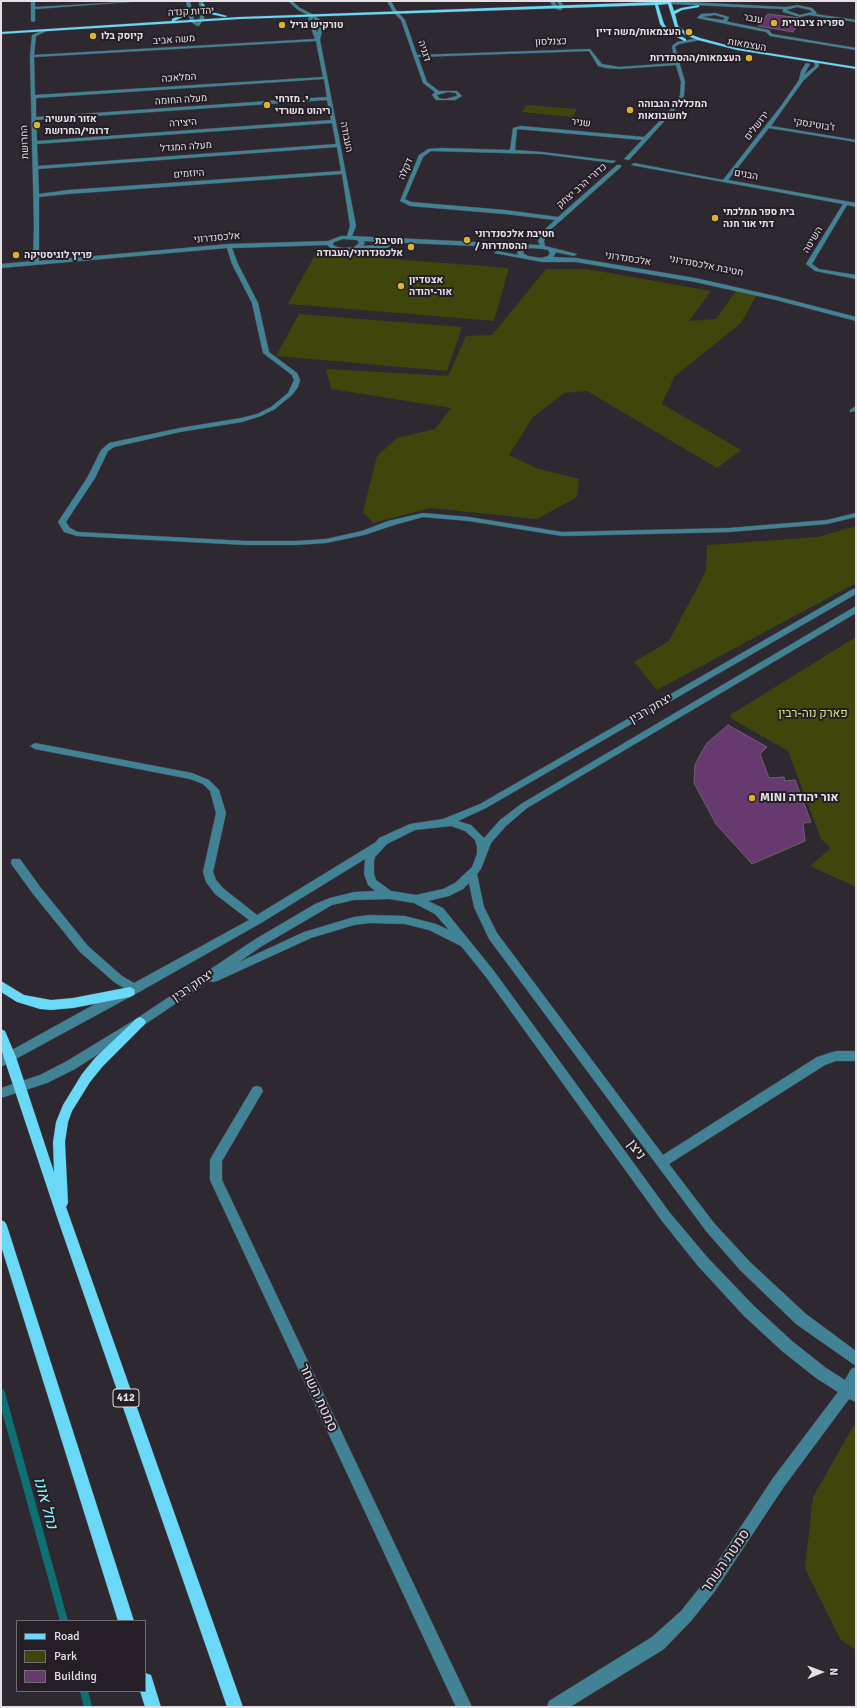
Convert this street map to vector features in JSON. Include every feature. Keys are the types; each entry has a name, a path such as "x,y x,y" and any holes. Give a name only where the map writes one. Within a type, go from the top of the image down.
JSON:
{"main road":[{"path":"637,4 648,1"},
{"path":"201,3 207,11 215,14 240,18"},
{"path":"657,3 670,3"},
{"name":"יהדות קנדה","path":"561,8 657,3"},
{"name":"יהדות קנדה","path":"1,33 240,18 317,19 397,14 657,3"},
{"name":"העצמאות","path":"657,3 662,24 666,29 694,43 735,53 808,64 856,68"},
{"name":"העצמאות","path":"670,3 674,21 680,30 699,39 737,49 856,72"},
{"path":"672,14 679,10 698,4"},
{"name":"יהדות קנדה","path":"1,37 311,18 555,6"},
{"path":"158,23 178,18 190,10"},
{"path":"1,986 21,999 51,1005 73,1003 133,990"},
{"path":"64,1220 59,1172 59,1142 62,1122 67,1109 99,1062 140,1022"},
{"name":"412","path":"1,1034 6,1060 20,1087 64,1220 235,1707"},
{"path":"1,1226 126,1620"},
{"path":"146,1684 153,1707"}],"street":[{"path":"33,1 33,22"},
{"path":"33,8 141,1"},
{"path":"188,1 192,21 198,25 202,20 201,3"},
{"path":"290,1 311,18"},
{"name":"דגניה","path":"389,1 397,14 403,20 425,83 438,92 452,91 457,92 460,96 455,99 441,99 434,95 438,92"},
{"path":"552,1 555,6 561,8"},
{"path":"558,1 561,8"},
{"path":"686,1 698,4"},
{"path":"670,3 785,10 797,6 803,2"},
{"path":"797,6 810,6 816,12 856,18"},
{"path":"785,10 794,15 811,15 856,21"},
{"path":"811,15 816,12"},
{"name":"ענבר","path":"724,21 728,18 715,14 702,14 699,18 724,21 728,24 768,30 770,35 856,49"},
{"name":"העבודה","path":"311,18 318,40 344,172 353,226 349,236"},
{"name":"העבודה","path":"317,19 321,27 318,40"},
{"path":"34,35 47,30"},
{"name":"החרושת","path":"34,35 32,56 36,196 36,263"},
{"path":"634,165 623,167 613,164 646,139 678,104 682,95 683,82 673,47 674,45 688,40 699,39"},
{"path":"674,51 678,47 694,43 699,39"},
{"name":"משה אביב","path":"32,56 318,40"},
{"path":"848,48 856,42"},
{"name":"כצנלסון","path":"416,56 590,50 600,66 606,68 678,64"},
{"name":"ירושלים","path":"801,80 808,64"},
{"name":"ירושלים","path":"725,181 769,127 801,80 816,64"},
{"name":"המלאכה","path":"33,97 326,78"},
{"name":"מעלה החומה","path":"33,119 330,98"},
{"name":"היצירה","path":"34,143 334,121"},
{"name":"שניר","path":"512,151 515,128 527,127 646,139"},
{"name":"ז'בוטינסקי","path":"769,127 856,141"},
{"name":"מעלה המגדל","path":"35,168 339,145"},
{"name":"דקלה","path":"558,219 505,212 410,204 402,200 421,156 424,153 443,149 512,151 620,160"},
{"path":"620,160 633,162 634,165"},
{"name":"הבנים","path":"634,165 856,205"},
{"name":"כדורי הרב יצחק","path":"528,247 558,219 623,167"},
{"name":"היוזמים","path":"36,196 344,172"},
{"name":"השיטה","path":"846,203 809,264 817,270 856,277"},
{"path":"543,247 542,238 549,227"},
{"path":"523,257 502,253 412,246 339,250 332,247 330,243 338,237 349,236 358,239 528,247"},
{"path":"358,239 362,243 359,248"},
{"name":"אלכסנדרוני","path":"36,263 230,246 292,242 330,243"},
{"path":"230,246 235,264 255,303 266,353 295,374 297,380 295,387 290,394 273,408 259,415 242,420 180,430 112,445 105,450 91,478 62,522 67,530 77,534 246,543 296,543 326,541 364,533 391,523 423,515 470,519 562,534 729,530 827,522 856,514"},
{"path":"523,257 520,253 528,247"},
{"name":"חטיבת אלכסנדרוני","path":"528,247 543,247 699,274 815,301"},
{"path":"547,259 553,253 550,249"},
{"name":"אלכסנדרוני","path":"523,257 537,260 576,260 651,271 726,286 856,319"},
{"path":"1,266 36,263"},
{"path":"829,304 856,312"},
{"name":"יצחק רבין","path":"444,823 490,802 856,591"},
{"name":"יצחק רבין","path":"482,851 487,841 503,823 524,806 856,609"},
{"path":"35,746 192,776 206,782 214,790 221,813 208,872 211,882 219,891 257,920"},
{"path":"451,822 468,828 479,838 482,851 472,873 459,886 446,893 416,900 389,895 376,885 369,874 369,862 371,854 379,845 392,836 414,827 444,823 451,822"},
{"name":"יצחק רבין","path":"6,1060 257,920 379,845"},
{"path":"16,862 37,892 84,949 133,990"},
{"name":"ניצן","path":"472,873 479,907 493,936 710,1227 745,1266 801,1319 856,1359"},
{"name":"יצחק רבין","path":"1,1093 20,1087 71,1066 264,939 324,905 354,896 389,895"},
{"name":"ניצן","path":"416,900 439,911 470,947 666,1217 698,1257 749,1311 787,1346 822,1373 852,1392"},
{"path":"185,991 308,935 354,921 388,918 420,923 443,931 470,947"},
{"path":"661,1163 821,1061 836,1056 856,1056"},
{"name":"סמטת השחר","path":"257,1091 216,1160 216,1180 464,1707"},
{"name":"סמטת השחר","path":"555,1707 658,1642 686,1616 710,1586 778,1483 852,1392 856,1374"}],"green space":[{"path":"526,105 577,109 573,117 522,112"},
{"name":"אצטדיון אור-יהודה","path":"316,253 509,268 494,321 288,304"},
{"path":"546,269 587,269 711,291 689,321 716,319 736,291 756,296 741,323 674,377 662,404 741,450 717,468 587,391 564,393 533,417 509,455 536,468 579,479 577,497 537,519 430,508 373,523 363,512 377,456 397,438 435,429 451,408 331,389 326,369 448,376 466,336 492,335"},
{"path":"299,314 462,327 447,371 276,356"},
{"path":"856,526 856,583 657,690 634,662 669,641 706,571 707,545 818,537"},
{"name":"פארק נוה-רבין","path":"856,637 856,887 810,866 831,848 821,839 788,751 732,719 730,715"},
{"path":"854,1425 856,1425 856,1650 841,1640 805,1568 813,1497"}],"building":[{"name":"ספריה ציבורית","path":"768,14 802,19 793,32 758,26"},
{"name":"MINI אור יהודה","path":"728,725 767,747 760,754 769,778 784,777 785,781 795,780 811,822 803,823 805,841 752,864 716,824 694,783 695,765 707,743"}],"waterway":[{"name":"נחל אונו","path":"1,1393 64,1620"},
{"name":"נחל אונו","path":"84,1692 88,1707"}],"place":[{"name":"ספריה ציבורית","path":"774,23"},
{"name":"טורקיש גריל","path":"282,25"},
{"name":"העצמאות/משה דיין","path":"689,32"},
{"name":"קיוסק בלו","path":"93,36"},
{"name":"העצמאות/ההסתדרות","path":"749,58"},
{"name":"י. מזרחי ריהוט משרדי","path":"267,105"},
{"name":"המכללה הגבוהה לחשבונאות","path":"630,110"},
{"name":"אזור תעשיה דרומי/החרושת","path":"37,125"},
{"name":"בית ספר ממלכתי דתי אור חנה","path":"715,218"},
{"name":"חטיבת אלכסנדרוני / ההסתדרות","path":"467,240"},
{"name":"חטיבת אלכסנדרוני/העבודה","path":"411,247"},
{"name":"פריץ לוגיסטיקה","path":"16,255"},
{"name":"אצטדיון אור-יהודה","path":"401,286"},
{"name":"MINI אור יהודה","path":"752,798"}]}
